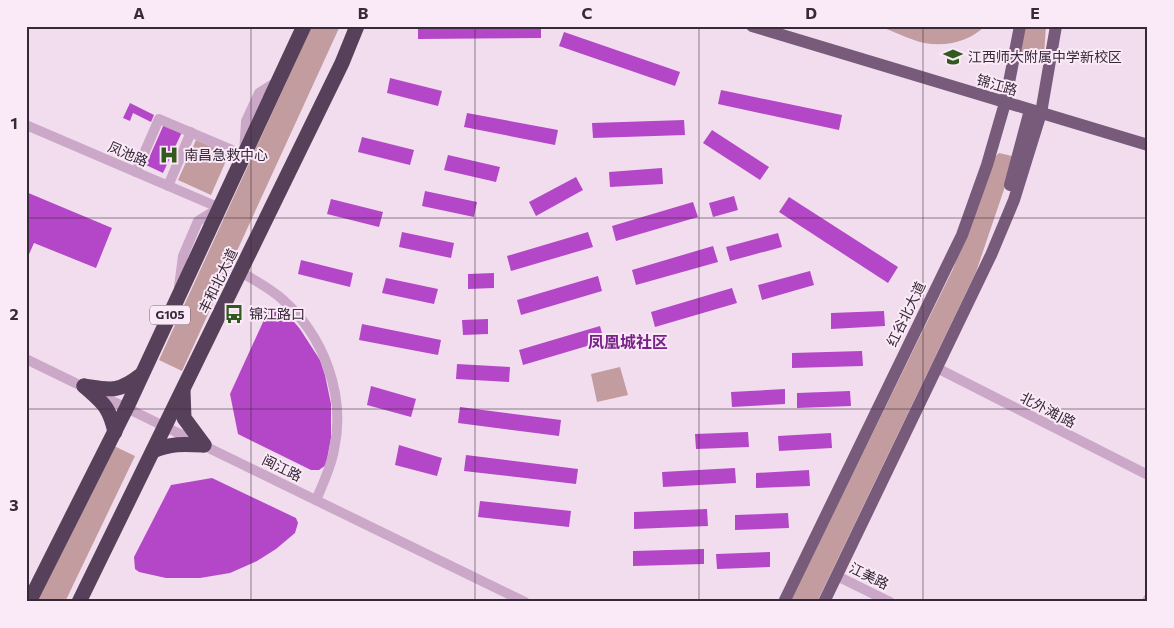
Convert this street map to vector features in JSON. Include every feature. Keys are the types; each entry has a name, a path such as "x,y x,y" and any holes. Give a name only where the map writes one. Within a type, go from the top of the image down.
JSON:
{"highway":[{"name":"丰和北大道","path":"29,602 127,407 304,26"},
{"name":"丰和北大道","path":"79,602 342,64 357,26"},
{"path":"84,386 109,389 126,387 142,374"},
{"path":"84,386 103,403 111,414 115,432"},
{"path":"183,390 184,418 204,445"},
{"path":"153,451 165,445 173,444 204,445"}],"main road":[{"name":"锦江路","path":"752,26 1148,145"},
{"name":"红谷北大道","path":"784,602 962,235 987,165 1006,103 1020,26"},
{"path":"824,602 991,256 1035,111 1056,26"}],"street":[{"path":"136,172 159,118 244,155"},
{"name":"凤池路","path":"26,125 220,208"},
{"path":"168,186 190,132"},
{"path":"241,272 281,297 314,336 325,358 338,410 337,431 334,451 316,500"},
{"name":"闽江路","path":"26,359 525,602"},
{"name":"北外滩J路","path":"937,368 1148,475"},
{"name":"江美路","path":"837,576 890,602"}],"shaded area":[{"path":"312,26 340,26 182,371 159,360"},
{"path":"877,26 985,26 961,41 932,44 923,43"},
{"path":"1023,26 1046,26 1044,55 1040,58 1019,54"},
{"path":"196,140 229,154 211,195 178,180"},
{"path":"999,153 1012,156 1014,160 976,272 817,602 790,602 953,269 993,159"},
{"path":"620,367 628,395 597,402 591,374"},
{"path":"112,445 135,456 65,602 36,602"}],"building":[{"path":"418,26 541,26 541,38 418,39"},
{"path":"564,32 680,72 675,86 559,46"},
{"path":"390,78 442,91 438,106 387,93"},
{"path":"721,90 842,115 839,130 718,104"},
{"path":"130,103 154,115 151,122 133,113 130,121 123,118"},
{"path":"467,113 558,130 555,145 464,127"},
{"path":"684,120 685,135 593,138 592,123"},
{"path":"164,124 182,132 163,173 146,165"},
{"path":"712,130 769,167 760,180 703,143"},
{"path":"362,137 414,150 410,165 358,152"},
{"path":"448,155 500,167 496,182 444,170"},
{"path":"662,168 663,184 610,187 609,172"},
{"path":"576,177 583,190 536,216 529,202"},
{"path":"425,191 477,202 474,217 422,206"},
{"path":"26,192 112,228 96,268 34,243 26,261"},
{"path":"734,196 738,210 713,217 709,203"},
{"path":"789,197 898,267 888,283 779,212"},
{"path":"331,199 383,212 379,227 327,214"},
{"path":"693,202 698,217 616,241 612,226"},
{"path":"402,232 454,243 451,258 399,247"},
{"path":"588,232 593,247 511,271 507,256"},
{"path":"778,233 782,247 730,261 726,247"},
{"path":"713,246 718,262 636,285 632,270"},
{"path":"301,260 353,273 350,287 298,274"},
{"path":"810,271 814,285 762,300 758,285"},
{"path":"494,273 494,288 468,289 468,274"},
{"path":"598,276 602,291 521,315 517,300"},
{"path":"386,278 438,289 434,304 382,293"},
{"path":"732,288 737,303 655,327 651,312"},
{"path":"269,309 284,310 300,329 320,360 325,375 331,404 331,438 326,465 319,470 311,470 238,434 230,394"},
{"path":"884,311 885,326 831,329 831,313"},
{"path":"488,319 488,334 463,335 462,320"},
{"path":"362,324 441,340 438,355 359,340"},
{"path":"600,326 604,341 523,365 519,350"},
{"path":"862,351 863,366 792,368 792,353"},
{"path":"457,364 510,367 509,382 456,379"},
{"path":"371,386 416,399 411,417 367,405"},
{"path":"785,389 785,404 732,407 731,392"},
{"path":"850,391 851,406 797,408 797,393"},
{"path":"460,407 561,420 559,436 458,423"},
{"path":"748,432 749,447 696,449 695,434"},
{"path":"831,433 832,448 779,451 778,436"},
{"path":"399,445 442,458 437,476 395,465"},
{"path":"466,455 578,469 576,484 464,471"},
{"path":"735,468 736,483 663,487 662,472"},
{"path":"809,470 810,486 756,488 756,473"},
{"path":"212,478 296,518 298,523 295,533 276,549 257,561 230,573 200,578 166,578 139,572 135,569 134,557 171,485"},
{"path":"480,501 571,511 569,527 478,517"},
{"path":"707,509 708,526 634,529 634,512"},
{"path":"788,513 789,528 735,530 735,515"},
{"path":"704,549 704,564 633,566 633,551"},
{"path":"770,552 770,567 717,569 716,554"}],"place":[{"name":"江西师大附属中学新校区","path":"953,57"},
{"name":"南昌急救中心","path":"169,155"},
{"name":"锦江路口","path":"234,314"}],"district":[{"name":"凤凰城社区","path":"628,342"}]}
